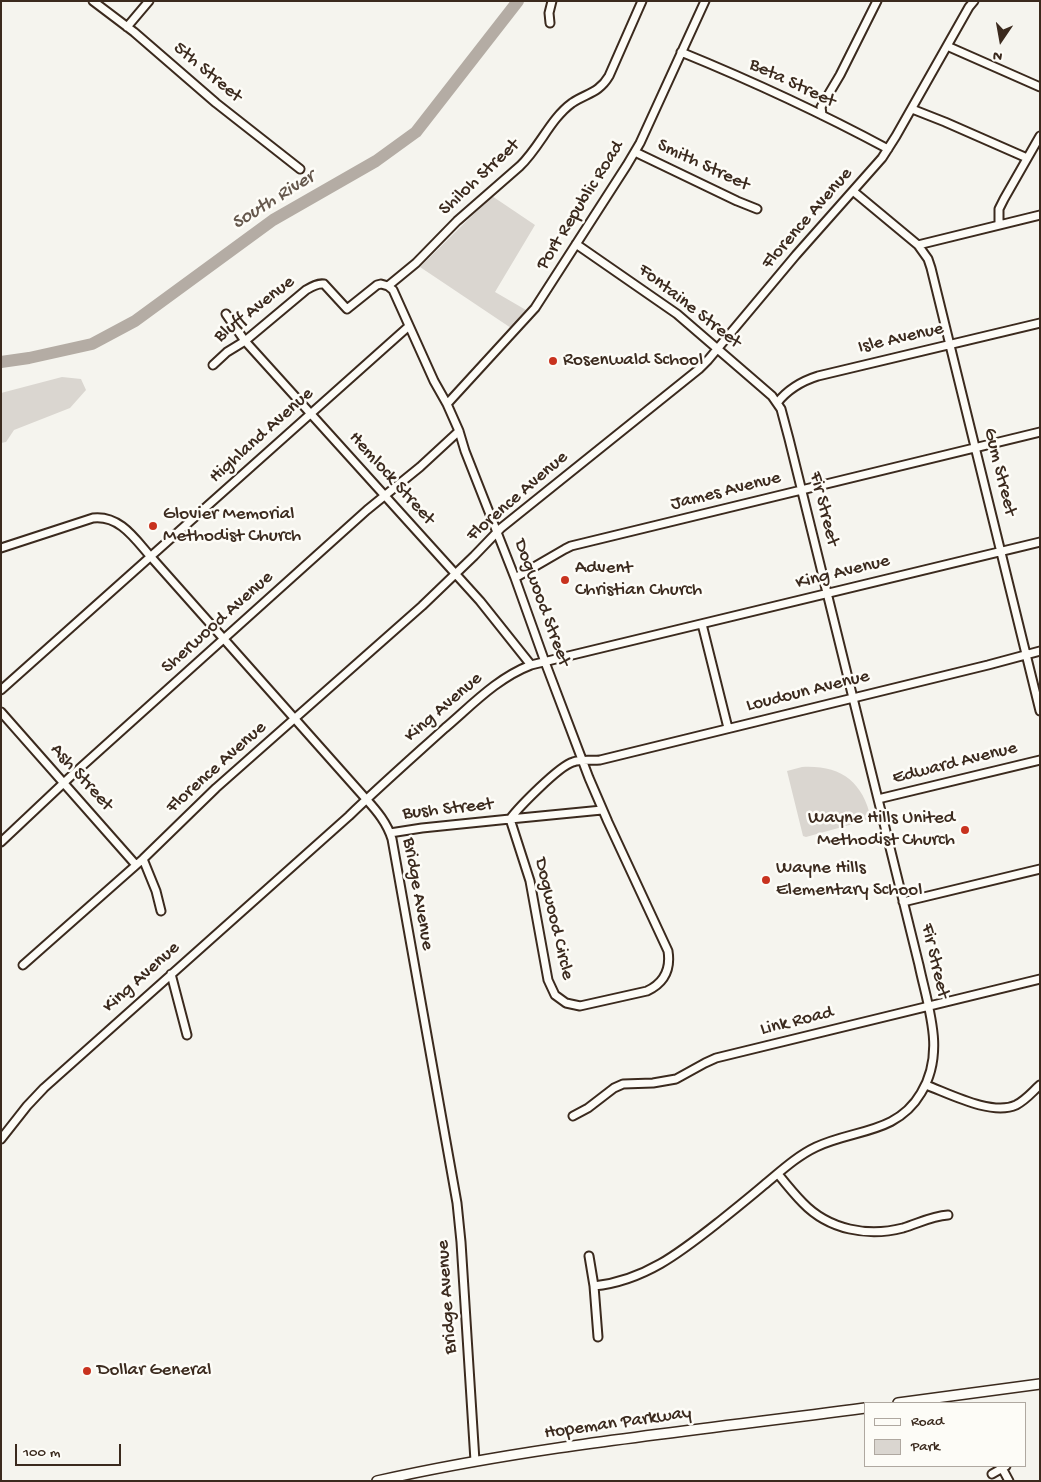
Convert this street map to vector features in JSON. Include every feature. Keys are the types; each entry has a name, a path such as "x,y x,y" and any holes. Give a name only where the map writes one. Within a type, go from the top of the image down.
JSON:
{"main road":[{"path":"905,1402 1040,1384"},
{"name":"Hopeman Parkway","path":"377,1481 421,1471 545,1449 864,1408"}],"street":[{"name":"5th Street","path":"93,1 127,27 216,103 300,169"},
{"path":"127,27 149,1"},
{"path":"550,23 549,14 552,1"},
{"name":"Shiloh Street","path":"388,286 416,263 469,210 529,157 548,129 567,107 602,87 609,76 642,1"},
{"name":"Port Republic Road","path":"447,404 535,308 635,152 705,1"},
{"name":"Florence Avenue","path":"23,965 143,859 216,788 422,606 517,515 699,369 796,255 854,191 888,149 974,1"},
{"path":"822,115 821,107 840,75 874,2"},
{"path":"947,46 1040,87"},
{"name":"Beta Street","path":"681,52 753,82 888,149"},
{"path":"912,109 1027,158"},
{"path":"1000,225 1000,209 1004,198 1040,136"},
{"name":"Smith Street","path":"635,152 757,209"},
{"name":"Gum Street","path":"854,191 918,245 928,259 1040,711"},
{"path":"918,245 1040,215"},
{"name":"Fontaine Street","path":"576,244 677,314 757,383 777,403"},
{"name":"Bluff Avenue","path":"214,365 227,352 245,342 306,290 318,284 324,284 347,310 377,285 388,286"},
{"path":"388,286 393,290 409,326"},
{"name":"Hemlock Street","path":"226,314 245,342 480,601 531,665"},
{"name":"Isle Avenue","path":"777,403 790,389 807,379 1040,323"},
{"name":"Dogwood Street","path":"409,326 459,430 465,451 602,810"},
{"name":"Highland Avenue","path":"1,690 409,326"},
{"name":"Fir Street","path":"594,1286 632,1278 662,1264 707,1232 800,1156 816,1147 831,1140 873,1130 895,1120 914,1103 926,1085 932,1069 934,1055 933,1028 928,1006 784,418 777,403"},
{"name":"Sherwood Avenue","path":"1,842 367,510 420,467 459,430"},
{"name":"James Avenue","path":"515,578 571,546 1040,432"},
{"name":"Bridge Avenue","path":"1,548 93,518 101,517 120,524 383,818 390,833 457,1202 475,1461"},
{"name":"King Avenue","path":"1,1139 44,1088 366,799 500,681 518,670 531,665 1040,542"},
{"path":"702,624 728,728"},
{"name":"Loudoun Avenue","path":"583,761 600,760 1040,652"},
{"name":"Ash Street","path":"1,712 136,865"},
{"name":"Edward Avenue","path":"878,799 1040,760"},
{"name":"Bush Street","path":"510,819 518,808 564,767 574,761 583,761"},
{"name":"Bush Street","path":"390,833 422,828 602,810"},
{"name":"Dogwood Circle","path":"510,819 530,881 551,988 555,996 573,1005 580,1006 648,991 660,983 669,967 668,952 602,810"},
{"path":"143,859 156,891 161,911"},
{"path":"903,902 1040,869"},
{"path":"171,974 186,1035"},
{"name":"Link Road","path":"573,1116 588,1108 607,1092 623,1084 653,1083 676,1079 716,1058 1040,979"},
{"path":"926,1085 982,1106 1000,1109 1023,1101 1040,1085"},
{"path":"778,1174 813,1212 824,1219 849,1229 864,1232 891,1230 948,1215"},
{"path":"589,1256 594,1286 598,1338"},
{"path":"992,1474 1004,1467 1010,1481"}],"green space":[{"path":"492,196 535,225 495,292 526,310 511,328 420,267"},
{"path":"62,377 81,379 86,390 70,408 14,430 6,442 1,443 1,393"},
{"path":"802,767 828,769 848,778 856,785 862,795 871,819 806,837 803,836 787,771"}],"waterway":[{"name":"South River","path":"1,362 29,358 92,344 135,321 273,220 376,161 416,132 518,1"}],"place":[{"name":"Rosenwald School","path":"553,361"},
{"name":"Glovier Memorial Methodist Church","path":"153,526"},
{"name":"Advent Christian Church","path":"565,580"},
{"name":"Wayne Hills United Methodist Church","path":"965,830"},
{"name":"Wayne Hills Elementary School","path":"766,880"},
{"name":"Dollar General","path":"87,1371"}]}
